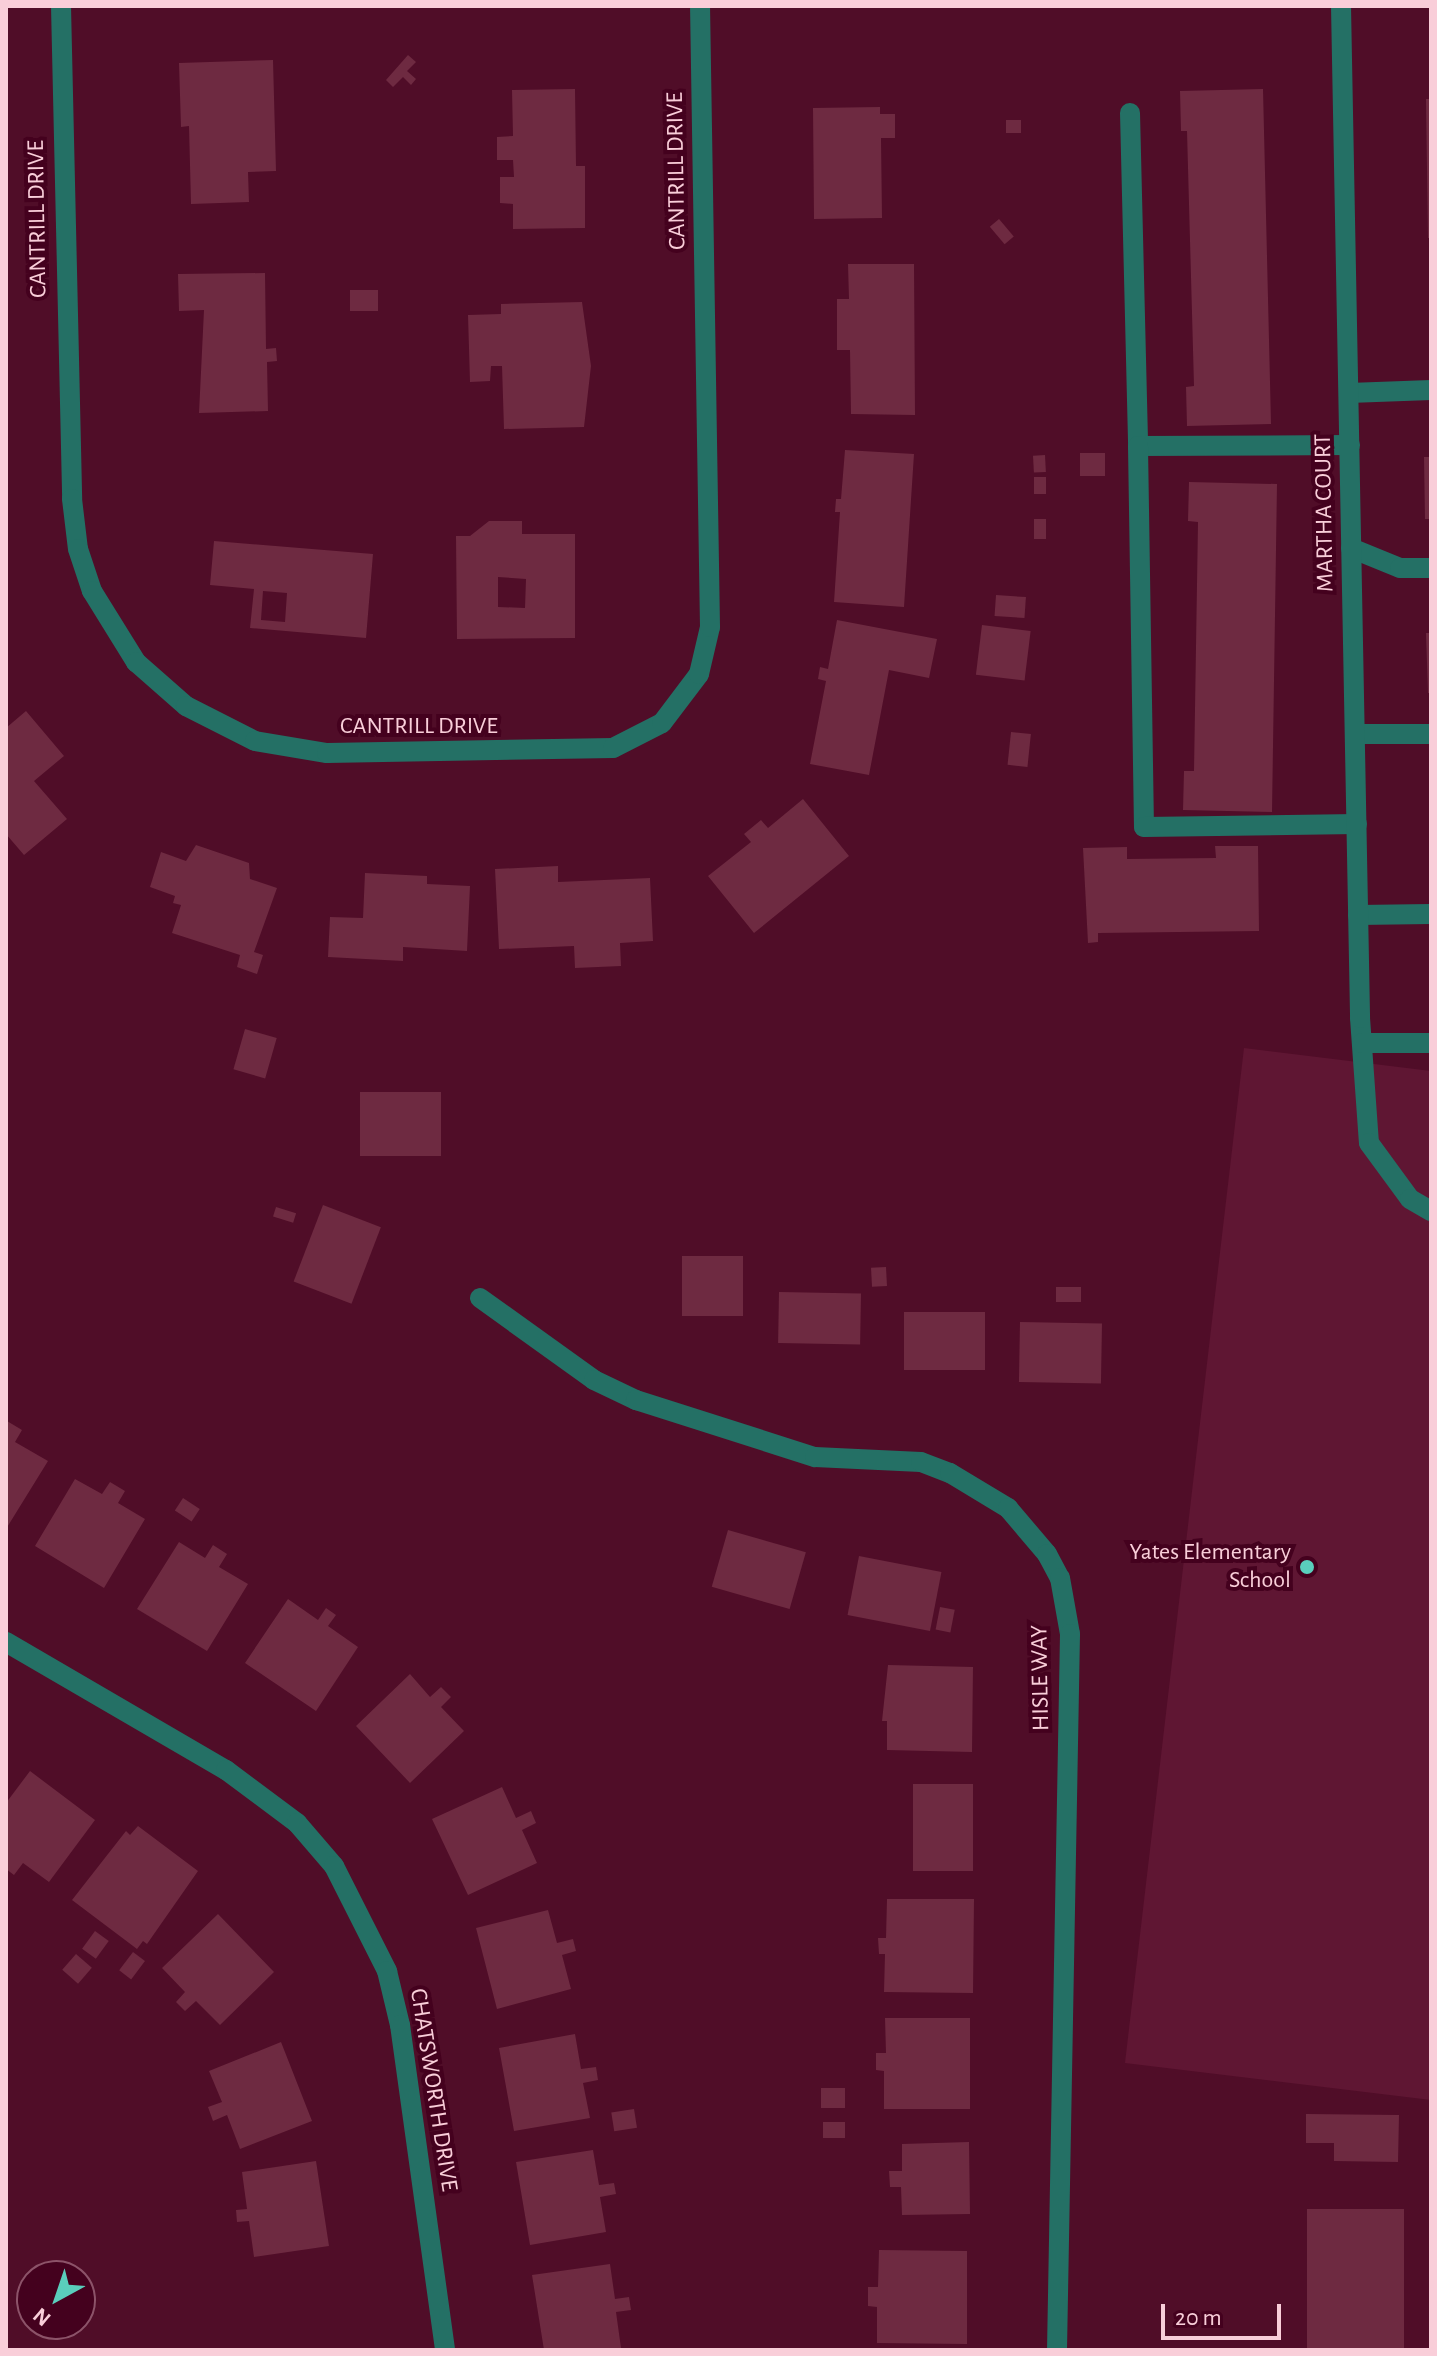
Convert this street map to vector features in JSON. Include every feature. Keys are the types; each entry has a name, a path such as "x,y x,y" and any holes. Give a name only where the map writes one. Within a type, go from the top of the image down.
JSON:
{"street":[{"name":"CANTRILL DRIVE","path":"61,6 72,499 78,549 92,591 136,662 186,706 255,741 327,753 613,748 662,723 699,674 710,627 700,6"},
{"name":"MARTHA COURT","path":"1341,6 1360,1018 1369,1143 1410,1199 1431,1211"},
{"path":"1130,113 1144,827 1357,824"},
{"path":"1349,393 1431,390"},
{"path":"1138,446 1350,445"},
{"path":"1351,548 1400,568 1431,568"},
{"path":"1355,734 1431,734"},
{"path":"1358,915 1431,914"},
{"path":"1362,1043 1431,1043"},
{"name":"HISLE WAY","path":"480,1298 594,1380 636,1400 815,1457 921,1462 950,1473 1008,1508 1033,1533 1054,1566 1070,1634 1057,2350"},
{"name":"CHATSWORTH DRIVE","path":"6,1642 226,1770 297,1823 334,1866 387,1971 400,2025 445,2350"}],"shaded area":[{"name":"Yates Elementary School","path":"1244,1048 1431,1071 1431,2100 1125,2063"}],"building":[{"path":"408,55 416,62 407,71 416,79 411,85 403,77 393,87 386,80"},
{"path":"273,60 276,171 248,172 249,202 191,204 189,126 181,127 179,63"},
{"path":"575,89 576,166 585,166 585,228 513,229 513,204 500,203 500,177 514,177 513,160 497,160 497,137 513,136 512,90"},
{"path":"1263,89 1271,424 1187,426 1186,387 1194,386 1187,131 1181,131 1180,91"},
{"path":"1426,99 1431,99 1431,238 1428,238"},
{"path":"880,107 880,114 895,114 895,138 881,138 882,218 814,219 813,108"},
{"path":"1006,120 1021,120 1021,133 1006,133"},
{"path":"999,219 1014,237 1005,244 990,227"},
{"path":"848,264 914,264 915,415 851,414 850,350 837,350 837,299 849,299"},
{"path":"265,273 266,349 276,348 277,361 267,362 268,411 199,413 204,310 179,311 178,274"},
{"path":"350,290 378,290 378,311 350,311"},
{"path":"582,302 591,366 584,427 504,429 502,366 491,366 490,381 470,382 468,315 501,314 501,304"},
{"path":"845,450 914,454 904,607 834,602 840,512 835,512 836,499 841,499"},
{"path":"1080,453 1105,453 1105,476 1080,476"},
{"path":"1045,455 1046,472 1034,473 1033,456"},
{"path":"1424,457 1431,457 1431,519 1425,519"},
{"path":"1034,477 1046,477 1046,494 1034,494"},
{"path":"1189,482 1277,484 1272,812 1183,810 1184,771 1194,771 1198,522 1188,521"},
{"path":"1034,519 1046,519 1046,539 1034,539"},
{"path":"489,521 522,521 522,534 575,534 575,638 457,639 456,536 470,536","holes":["498,577 526,579 525,608 498,607"]},
{"path":"214,541 373,554 366,638 250,628 254,589 210,585","holes":["263,591 287,593 285,622 261,620"]},
{"path":"996,595 1026,597 1024,618 995,616"},
{"path":"837,620 937,639 929,678 889,670 869,775 810,764 826,681 818,679 820,667 828,669"},
{"path":"982,625 1031,631 1025,681 976,675"},
{"path":"1426,633 1431,633 1431,693 1428,693"},
{"path":"26,711 64,756 34,781 67,819 24,855 6,834 6,728"},
{"path":"1011,732 1031,734 1027,767 1008,765"},
{"path":"803,799 849,856 754,933 708,876 751,842 744,834 761,820 768,828"},
{"path":"196,845 249,863 250,879 277,888 254,952 263,955 257,974 237,967 240,955 172,933 181,905 173,903 175,896 150,887 161,852 186,861"},
{"path":"1215,846 1258,846 1259,931 1098,933 1098,942 1088,943 1083,848 1127,847 1127,859 1216,858"},
{"path":"558,866 558,882 650,878 653,941 620,943 621,966 575,968 574,946 499,949 495,869"},
{"path":"365,873 427,876 427,884 470,886 467,951 403,947 403,961 328,957 330,917 363,918"},
{"path":"245,1029 277,1038 265,1078 233,1069"},
{"path":"360,1092 441,1092 441,1156 360,1156"},
{"path":"323,1205 381,1227 351,1304 294,1282"},
{"path":"276,1207 296,1213 293,1223 273,1217"},
{"path":"682,1256 743,1256 743,1316 682,1316"},
{"path":"886,1267 887,1286 872,1287 871,1268"},
{"path":"1056,1287 1081,1287 1081,1302 1056,1302"},
{"path":"779,1292 861,1293 860,1344 778,1343"},
{"path":"904,1312 985,1312 985,1370 904,1370"},
{"path":"1020,1322 1102,1323 1101,1383 1019,1382"},
{"path":"7,1421 22,1430 15,1442 48,1461 6,1529"},
{"path":"75,1479 102,1494 110,1482 125,1491 118,1503 145,1519 104,1588 35,1546"},
{"path":"183,1498 200,1509 192,1521 175,1511"},
{"path":"728,1530 806,1552 790,1609 712,1587"},
{"path":"179,1542 205,1558 213,1545 227,1554 219,1567 248,1584 207,1651 137,1609"},
{"path":"859,1556 941,1572 930,1631 848,1615"},
{"path":"288,1599 318,1620 326,1608 336,1615 328,1626 358,1647 316,1711 245,1663"},
{"path":"940,1607 955,1610 950,1632 936,1630"},
{"path":"888,1665 973,1667 972,1752 887,1750 887,1721 882,1721"},
{"path":"410,1674 430,1697 441,1687 451,1697 441,1707 464,1731 410,1783 356,1726"},
{"path":"30,1771 95,1820 49,1882 23,1863 14,1875 6,1869 6,1803"},
{"path":"913,1784 973,1784 973,1871 913,1871"},
{"path":"502,1787 516,1818 531,1811 536,1823 522,1830 537,1863 468,1895 432,1819"},
{"path":"138,1826 198,1871 147,1944 143,1941 137,1949 72,1900 126,1831 130,1835"},
{"path":"887,1899 974,1899 973,1993 884,1992 885,1954 879,1954 878,1938 886,1938"},
{"path":"548,1910 557,1943 573,1939 576,1951 562,1955 571,1989 497,2009 476,1928"},
{"path":"218,1914 274,1972 220,2025 196,2001 185,2011 176,2002 185,1992 162,1968"},
{"path":"95,1931 109,1941 96,1959 82,1949"},
{"path":"133,1952 145,1961 131,1979 119,1970"},
{"path":"76,1954 92,1968 78,1984 62,1970"},
{"path":"885,2018 970,2018 970,2109 884,2109 884,2071 876,2070 876,2053 886,2053"},
{"path":"575,2034 581,2069 596,2067 598,2080 583,2083 590,2118 514,2131 499,2048"},
{"path":"281,2042 312,2121 240,2149 227,2115 213,2121 208,2107 222,2102 209,2071"},
{"path":"821,2088 845,2088 845,2108 821,2108"},
{"path":"634,2109 637,2128 614,2131 611,2113"},
{"path":"1306,2114 1399,2115 1398,2162 1334,2161 1334,2143 1306,2143"},
{"path":"823,2122 845,2122 845,2138 823,2138"},
{"path":"969,2142 970,2214 902,2215 901,2187 890,2187 889,2171 902,2171 902,2144"},
{"path":"593,2150 599,2185 614,2183 616,2194 600,2197 606,2232 530,2245 516,2162"},
{"path":"316,2161 329,2246 254,2257 249,2221 237,2222 236,2210 247,2209 242,2172"},
{"path":"1307,2209 1404,2209 1404,2350 1307,2350"},
{"path":"879,2250 967,2251 967,2344 877,2343 877,2307 868,2306 868,2287 878,2287"},
{"path":"610,2264 615,2299 629,2297 631,2310 616,2312 621,2348 544,2350 532,2275"}],"place":[{"name":"Yates Elementary School","path":"1307,1567"}]}
